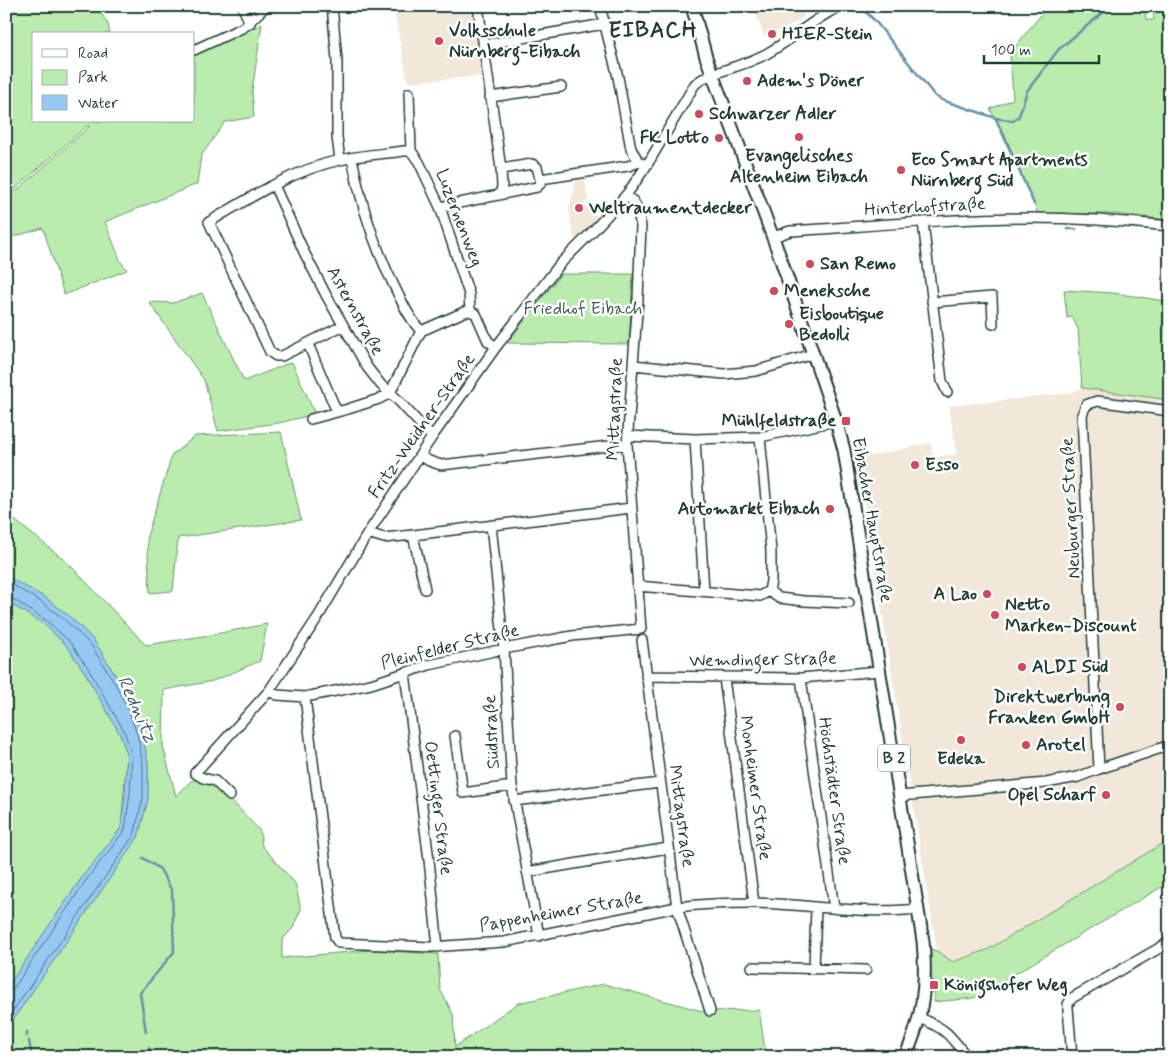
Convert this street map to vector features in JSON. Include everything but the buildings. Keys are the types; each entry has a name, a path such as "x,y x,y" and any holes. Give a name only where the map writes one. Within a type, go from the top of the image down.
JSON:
{"main road":[{"name":"Eibacher Hauptstraße","path":"692,6 712,74 773,237 836,421 850,484 923,941 925,970 923,999 920,1018 905,1057"}],"street":[{"path":"242,6 250,23"},
{"path":"195,50 237,31 250,23 266,6"},
{"path":"332,6 337,60 337,137 340,160"},
{"path":"478,6 502,186 500,195"},
{"path":"600,6 618,77 631,150 643,163"},
{"name":"Fritz-Weidner-Straße","path":"230,796 215,781 202,778 195,772 269,691 318,617 368,533 432,437 496,347 560,264 625,196 643,163 697,81 712,74 740,66 766,54 828,12 841,6"},
{"path":"483,45 604,24"},
{"path":"490,97 561,87"},
{"name":"Luzernenweg","path":"409,93 411,151 419,162 440,207 469,294 470,311 476,314 488,341 496,347"},
{"path":"342,326 282,356 276,356 270,352 208,222 274,185 316,167 340,160 411,151"},
{"path":"352,158 361,199 376,246 390,280 408,314 421,332"},
{"path":"540,179 643,163"},
{"path":"440,207 538,187 541,183 536,165 500,169"},
{"name":"Asternstraße","path":"274,185 304,252 342,326 367,367 381,385 432,437"},
{"name":"Mittagstraße","path":"625,196 637,208 641,226 638,299 627,440 640,629"},
{"name":"Hinterhofstraße","path":"773,237 790,230 1028,218 1114,220 1170,226"},
{"path":"923,222 942,381 947,392"},
{"path":"932,302 992,297 993,324"},
{"path":"311,419 379,399 390,393 421,332 470,311"},
{"path":"308,344 337,412"},
{"path":"633,365 724,374 756,371 813,354"},
{"name":"Neuburger Straße","path":"1099,770 1082,415 1086,405 1097,402 1170,410"},
{"path":"421,456 441,465 627,440 760,437 836,421"},
{"path":"637,586 760,596 768,591 771,581 771,552 760,437"},
{"path":"694,439 704,590"},
{"path":"368,533 384,538 413,536 631,508"},
{"name":"Südstraße","path":"491,525 504,649 512,786 539,936"},
{"path":"413,536 425,589"},
{"path":"768,591 779,598 848,603"},
{"name":"Pleinfelder Straße","path":"269,691 277,695 305,697 371,684 429,665 504,649 572,636 640,629"},
{"name":"Mittagstraße","path":"642,640 677,907 710,1011"},
{"name":"Wemdinger Straße","path":"646,676 801,678 879,671"},
{"name":"Oettinger Straße","path":"404,673 429,860 438,947"},
{"name":"Monheimer Straße","path":"724,678 754,903"},
{"name":"Höchstädter Straße","path":"801,678 834,908"},
{"name":"Pappenheimer Straße","path":"305,697 318,786 335,938 339,943 438,947 504,942 677,907 698,905 754,903 834,908 918,909"},
{"path":"455,736 463,793 512,786"},
{"path":"900,796 1046,784 1078,777 1170,745"},
{"path":"514,800 660,783"},
{"path":"527,872 668,848"},
{"path":"814,969 816,907"},
{"path":"1072,1057 1068,1008 1072,998 1170,942"},
{"path":"752,967 866,970"},
{"path":"920,1018 948,1033 967,1057"}],"shaded area":[{"name":"Volksschule Nürnberg-Eibach","path":"393,6 471,6 483,76 408,82"},
{"path":"753,6 799,6 805,17 784,29 764,36"},
{"name":"Weltraumentdecker","path":"584,176 588,199 583,204 599,218 584,235 574,239 569,210 575,186 574,178"},
{"path":"1082,388 1170,400 1170,839 989,949 953,962 937,951 857,459 930,443 934,457 957,454 949,406 1070,393"}],"green space":[{"path":"6,6 96,6 108,24 110,32 32,32 32,122 195,122 195,55 262,24 252,91 254,117 225,122 201,156 197,184 105,222 121,262 127,270 64,295 43,228 6,239 6,200 89,127 88,125 6,197"},
{"path":"1048,6 1145,6 1146,20 1154,20 1153,6 1170,6 1170,220 1115,214 1038,214 1005,135 990,109 1013,99 1010,53"},
{"name":"Friedhof Eibach","path":"561,274 633,274 629,344 507,343"},
{"path":"1169,285 1170,400 1082,388 1078,329 1072,317 1067,318 1064,290 1113,293 1166,301"},
{"path":"202,293 244,381 292,362 315,414 279,423 218,431 204,380 149,302 173,303"},
{"path":"281,432 301,520 178,538 173,591 150,593 147,536 172,455 195,436"},
{"path":"6,513 67,562 146,645 267,624 260,661 213,681 164,690 163,746 176,796 192,780 220,788 260,831 262,846 295,883 301,909 293,928 282,940 282,958 371,950 438,954 440,989 453,1014 455,1047 518,1003 604,984 702,1011 759,1010 766,1057 6,1057 6,1030 138,837 148,799 148,764 143,736 133,707 95,642 69,616 46,598 6,576"},
{"path":"6,601 45,625 66,645 84,671 120,734 127,754 121,828 83,876 6,989"},
{"path":"1170,839 1170,882 974,998 934,1002 930,962 931,949 953,962 989,949"}],"water":[{"path":"6,576 46,598 69,616 95,642 133,707 143,736 148,764 148,799 138,837 6,1030 6,989 83,876 121,828 127,754 120,734 84,671 66,645 45,625 6,601"}],"waterway":[{"path":"864,10 876,22 935,96 996,118 1013,121 1019,116 1027,91 1059,49 1111,6"},
{"path":"996,119 1034,204"},
{"path":"1067,229 1076,229"},
{"path":"143,858 160,869 172,891 174,952 140,993 146,1032"},
{"path":"29,1041 32,1057"},
{"path":"149,1048 153,1057"}],"place":[{"name":"HIER-Stein","path":"772,34"},
{"name":"Volksschule Nürnberg-Eibach","path":"439,41"},
{"name":"Adem's Döner","path":"747,81"},
{"name":"Schwarzer Adler","path":"699,114"},
{"name":"Evangelisches Altenheim Eibach","path":"799,137"},
{"name":"FK Lotto","path":"719,138"},
{"name":"Eco Smart Apartments Nürnberg Süd","path":"901,170"},
{"name":"Weltraumentdecker","path":"579,208"},
{"name":"San Remo","path":"810,264"},
{"name":"Meneksche","path":"774,291"},
{"name":"Eisboutique Bedolli","path":"789,324"},
{"name":"Mühlfeldstraße","path":"846,421"},
{"name":"Esso","path":"915,465"},
{"name":"Automarkt Eibach","path":"830,509"},
{"name":"A Lao","path":"987,594"},
{"name":"Netto Marken-Discount","path":"995,615"},
{"name":"ALDI Süd","path":"1022,667"},
{"name":"Direktwerbung Franken GmbH","path":"1120,707"},
{"name":"Edeka","path":"961,740"},
{"name":"Arotel","path":"1026,745"},
{"name":"Opel Scharf","path":"1106,795"},
{"name":"Königshofer Weg","path":"934,985"}],"district":[{"name":"EIBACH","path":"653,31"}],"water label":[{"name":"Rednitz","path":"137,709"}]}
